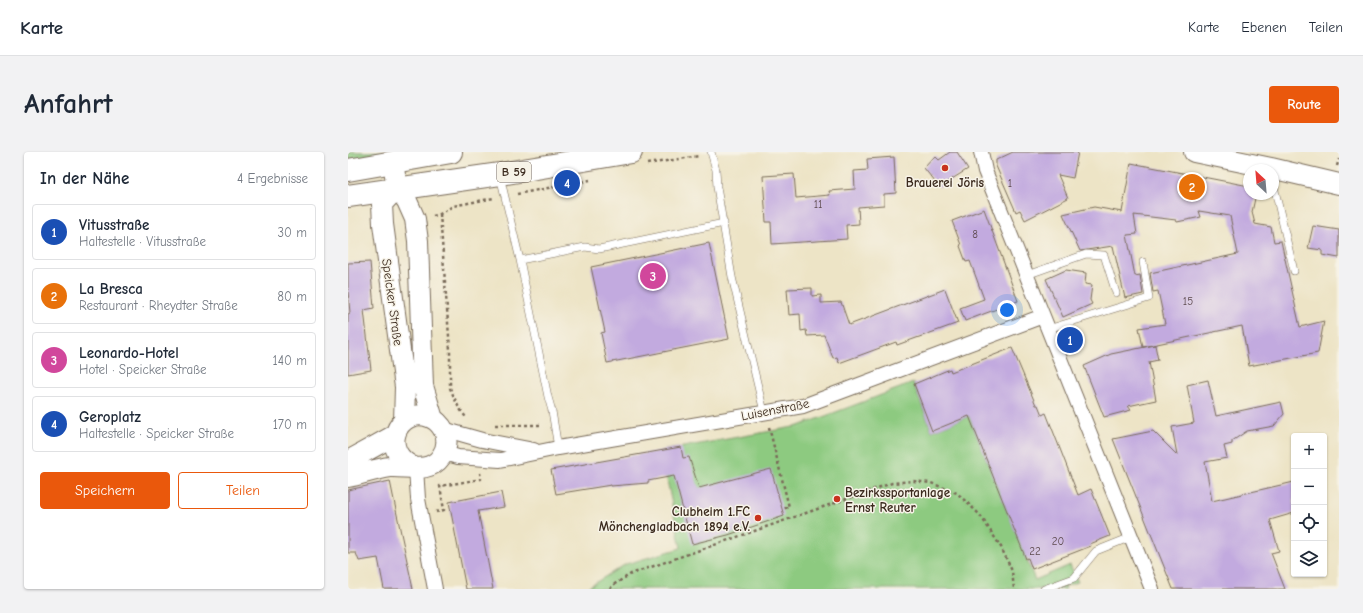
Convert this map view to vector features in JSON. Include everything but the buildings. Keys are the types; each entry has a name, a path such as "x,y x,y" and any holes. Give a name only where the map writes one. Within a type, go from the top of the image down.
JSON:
{"main road":[{"path":"348,170 451,152"},
{"name":"B 59","path":"348,196 500,174 631,152"}],"street":[{"path":"981,152 985,171 1152,589"},
{"path":"1194,152 1243,165"},
{"path":"393,162 396,188"},
{"path":"1279,174 1339,184"},
{"name":"Speicker Straße","path":"400,428 405,387 383,224 382,204 396,188 407,201 415,219 418,241 423,386 438,424"},
{"name":"Luisenstraße","path":"444,453 458,457 500,460 558,448 803,406 1045,322"},
{"path":"348,461 400,428 411,417 426,416 438,424 446,437 444,453 439,460 432,465 424,468 390,468 348,477"},
{"name":"Luisenstraße","path":"438,424 482,440 542,451"},
{"path":"400,428 394,443 396,452 407,465 416,468"},
{"path":"416,468 418,499 435,589"}],"lane":[{"path":"711,152 716,170 717,187 732,277 764,412"},
{"path":"500,174 520,260 558,448"},
{"path":"1278,200 1294,271"},
{"path":"520,260 585,247 599,249 724,223"},
{"path":"1027,275 1086,254 1104,255 1116,293"},
{"path":"1045,322 1149,298 1143,262"},
{"path":"1044,589 1074,578 1096,551 1131,537"}],"path":[{"path":"440,214 450,350 450,388 458,406 468,421"},
{"path":"482,440 482,425 554,425"},
{"path":"772,434 789,507 782,509"},
{"path":"421,514 444,510 440,486 481,479 478,459"},
{"path":"610,589 613,585 630,574 892,483 913,480 931,483 957,493 980,515 1001,547 1012,571 1014,589"}],"green space":[{"path":"348,152 398,152 348,160"},
{"name":"Bezirkssportanlage Ernst Reuter","path":"913,383 932,431 969,416 1035,580 1070,565 1078,582 1065,586 1066,589 585,589 626,564 681,548 661,451 799,426"}],"place":[{"name":"Brauerei Jöris","path":"945,168"},
{"name":"Geroplatz","path":"567,183"},
{"name":"La Bresca","path":"1192,187"},
{"name":"Leonardo-Hotel","path":"653,276"},
{"name":"Vitusstraße","path":"1070,340"},
{"name":"Bezirkssportanlage Ernst Reuter","path":"837,499"},
{"name":"Clubheim 1.FC Mönchengladbach 1894 e.V.","path":"758,518"}]}
